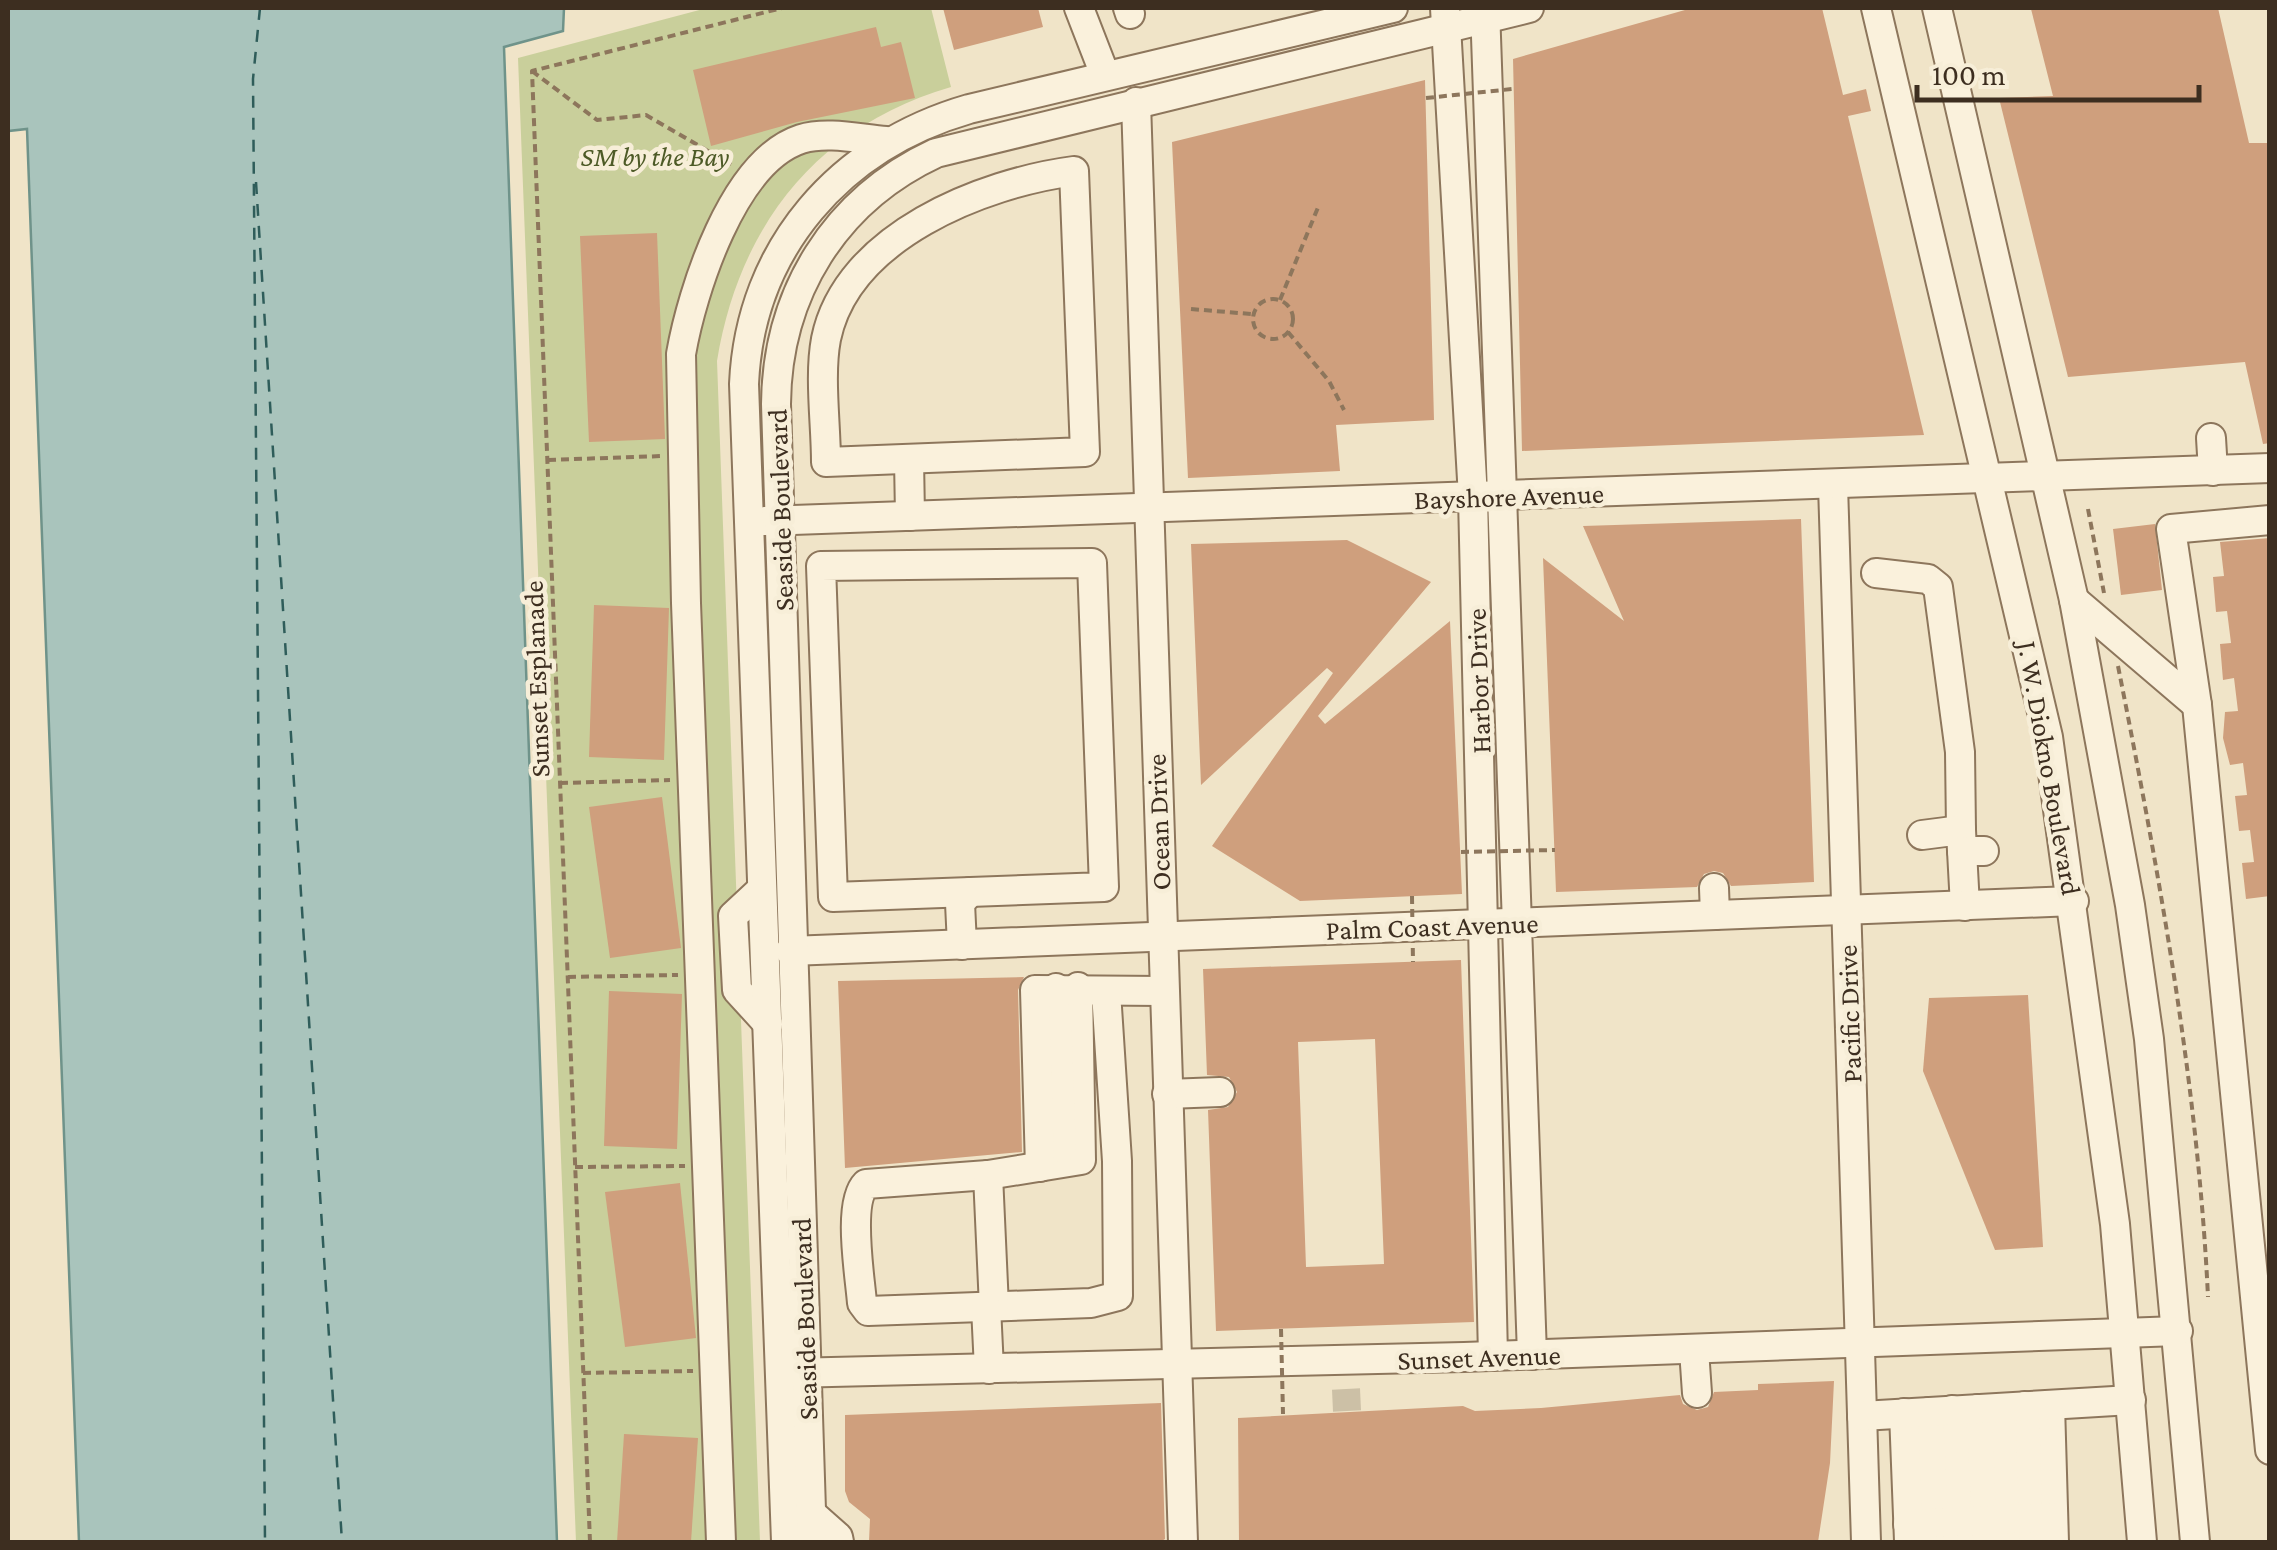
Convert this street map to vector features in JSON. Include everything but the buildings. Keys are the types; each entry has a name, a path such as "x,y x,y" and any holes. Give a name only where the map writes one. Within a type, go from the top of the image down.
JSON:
{"street":[{"name":"Seaside Boulevard","path":"812,1542 794,1373 762,889 745,368 762,292 788,240 816,202 848,169 886,141 938,118 1328,15 1393,8"},
{"name":"Seaside Boulevard","path":"786,1542 794,1373 790,951 776,404 780,348 795,298 842,220 896,173 936,153 1447,17 1529,8"},
{"name":"J. W. Diokno Boulevard","path":"1876,8 2048,737 2074,901 2126,1333 2142,1542"},
{"name":"J. W. Diokno Boulevard","path":"1937,8 2074,600 2130,904 2178,1331 2195,1542"},
{"name":"Harbor Drive","path":"1486,12 1532,1355"},
{"path":"1081,16 1097,48 1096,78"},
{"name":"Harbor Drive","path":"1447,17 1473,497 1494,1356"},
{"name":"Ocean Drive","path":"1136,102 1182,1542"},
{"path":"721,1542 692,779 682,354 687,319 713,245 754,178 784,147 802,138 886,141"},
{"path":"1074,171 1085,452 909,459 826,462 826,338 856,275 905,234 948,207 1032,176 1074,171"},
{"path":"2211,438 2213,471"},
{"path":"909,459 910,516"},
{"name":"Bayshore Avenue","path":"748,521 2270,468"},
{"name":"Pacific Drive","path":"1833,485 1866,1542"},
{"path":"2270,520 2171,530 2197,705 2270,1450"},
{"path":"962,944 960,903 970,892 1104,887 1092,562 821,566 833,897 970,892"},
{"path":"1876,573 1928,578 1938,587 1969,844 1965,906"},
{"path":"2074,600 2197,705"},
{"path":"1922,835 1969,844"},
{"name":"Palm Coast Avenue","path":"790,951 1518,923 1715,902 1845,910 2074,901"},
{"path":"1061,1162 1033,994 1067,988 1163,991"},
{"path":"1061,1162 1067,988"},
{"path":"1061,1162 988,1175 866,1184 858,1191 856,1216 864,1308 1114,1300 1120,1291 1118,1161 1106,992"},
{"path":"1167,1094 1220,1092"},
{"path":"983,1369 988,1175"},
{"name":"Sunset Avenue","path":"794,1373 1532,1355 2178,1331"},
{"path":"1694,1350 1697,1393"},
{"path":"1345,1360 1346,1389"},
{"path":"1862,1416 2131,1400"},
{"path":"1977,1409 1982,1532"},
{"path":"1977,1409 1982,1532"},
{"path":"1977,1409 1982,1532"},
{"path":"812,1514 838,1537 838,1542"}],"path":[{"path":"532,71 782,8"},
{"path":"532,71 597,120 646,115 754,178"},
{"name":"Sunset Esplanade","path":"532,71 590,1542"},
{"path":"1426,98 1512,89"},
{"path":"1280,300 1320,205"},
{"path":"1266,300 1280,300 1292,314 1288,332 1276,339 1264,337 1254,328 1253,314 1266,300"},
{"path":"1191,309 1253,314"},
{"path":"1288,332 1329,382 1344,410"},
{"path":"548,460 682,455"},
{"path":"2088,509 2159,877 2202,1204 2208,1297"},
{"path":"560,784 692,779"},
{"path":"1460,852 1554,850"},
{"path":"1412,896 1414,962"},
{"path":"568,977 700,975"},
{"path":"575,1167 707,1166"},
{"path":"1281,1329 1283,1414"},
{"path":"583,1373 715,1370"}],"green space":[{"name":"SM by the Bay","path":"707,8 931,8 951,87 903,104 861,127 824,155 792,188 765,225 744,267 717,361 760,1542 576,1542 518,58"}],"water":[{"path":"8,8 564,8 563,31 504,47 557,1542 79,1542 27,129 8,131"}],"ferry route":[{"path":"260,8 253,79 265,1542"},
{"path":"256,182 342,1542"}],"tunnel":[{"path":"1346,1389 1347,1411"}]}
